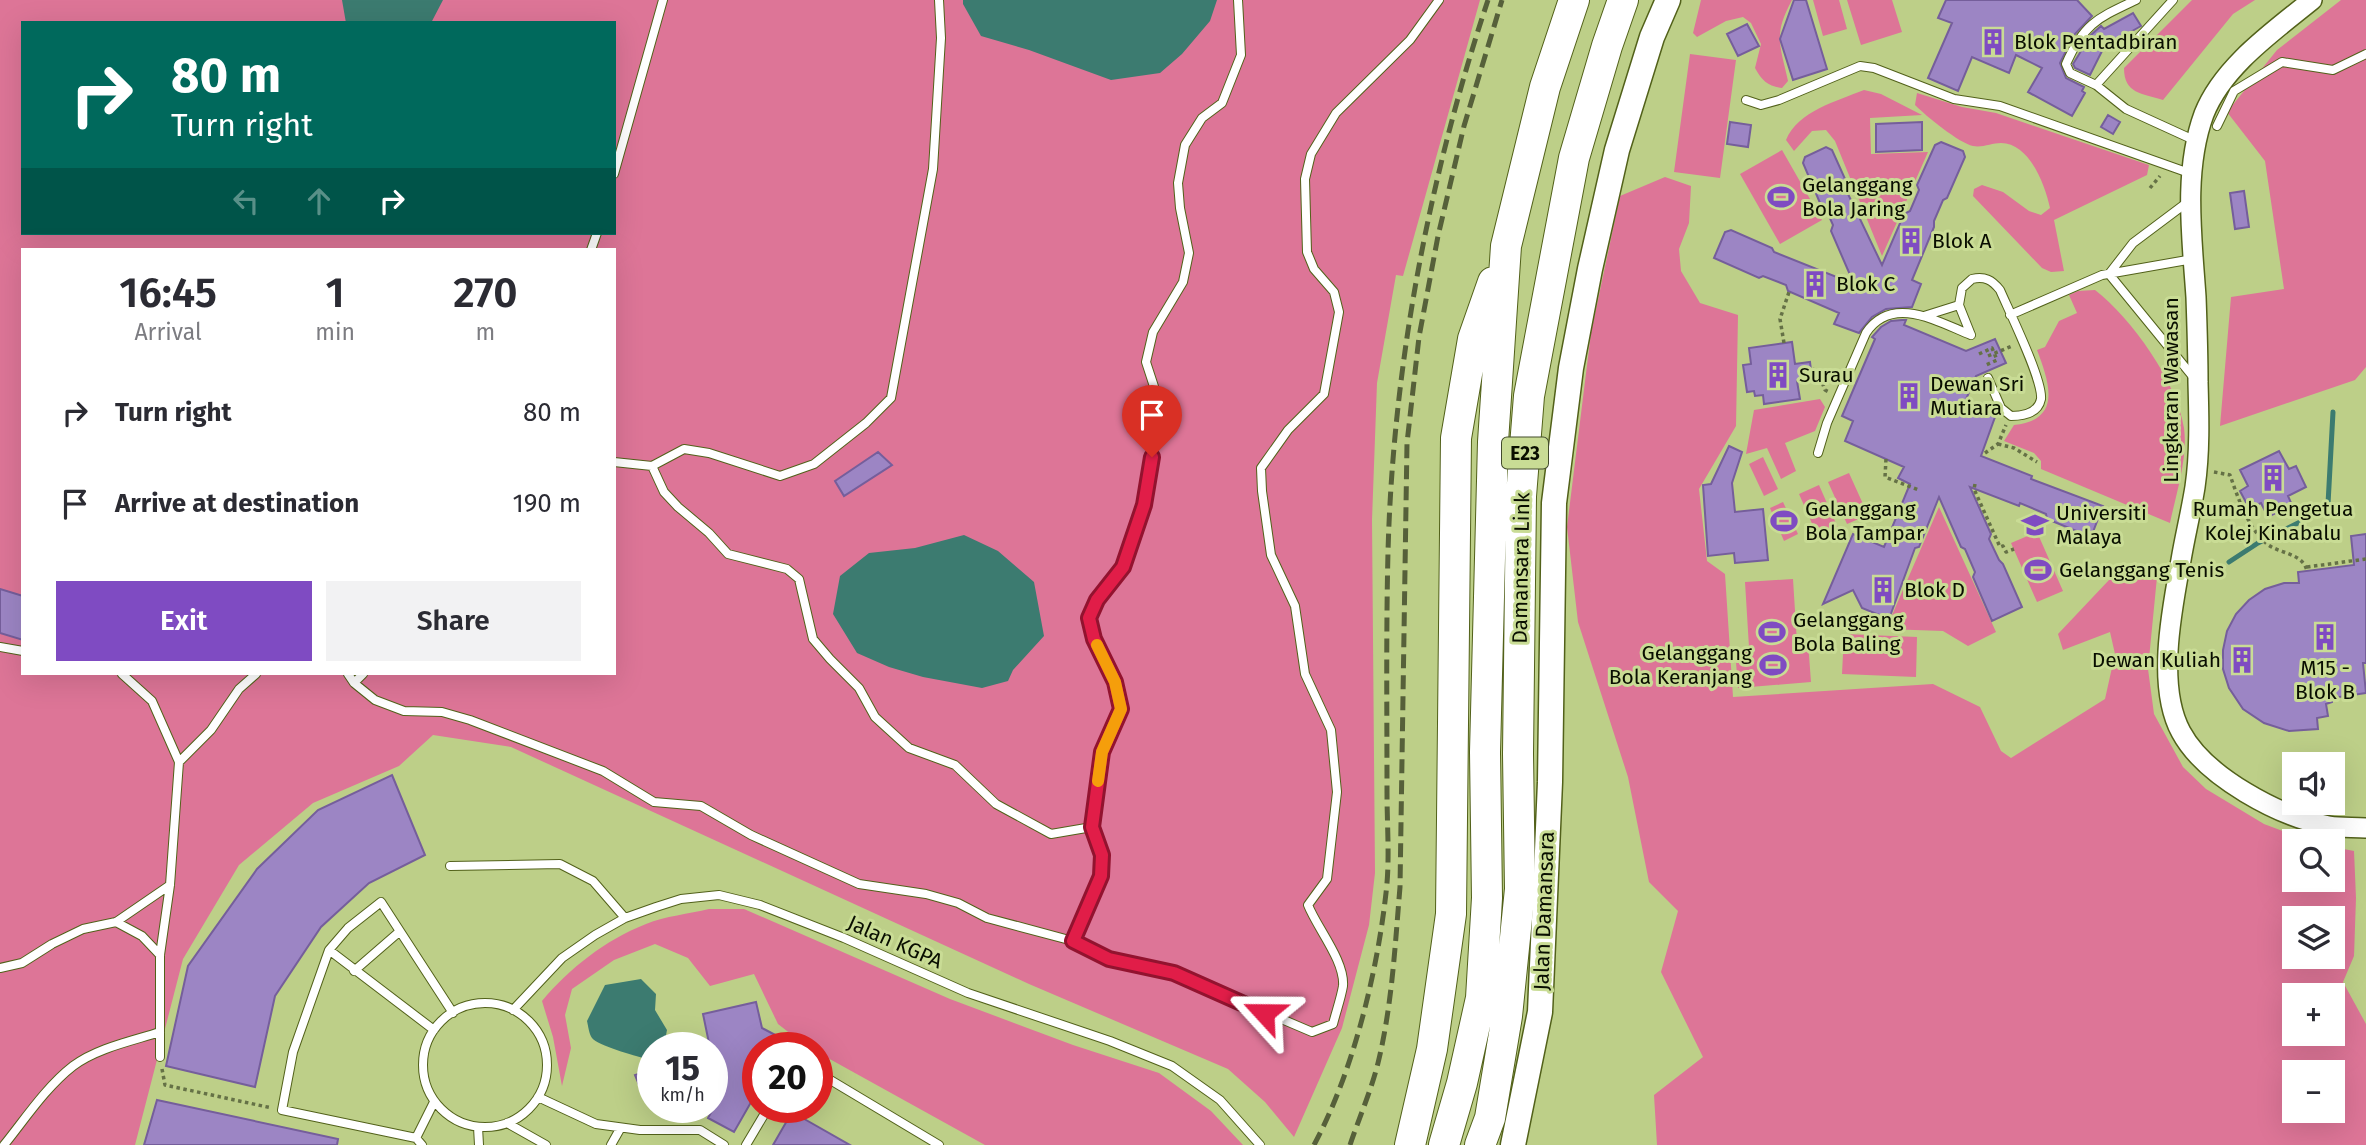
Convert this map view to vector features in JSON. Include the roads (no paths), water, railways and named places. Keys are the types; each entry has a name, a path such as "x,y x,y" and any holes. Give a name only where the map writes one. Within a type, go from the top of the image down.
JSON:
{"highway":[{"name":"Damansara Link","path":"1444,1145 1462,1083 1480,998 1487,898 1485,752 1493,442 1506,246 1545,87 1574,0"},
{"name":"Damansara Link","path":"1480,1145 1490,1118 1507,1016 1520,889 1518,754 1521,496 1529,396 1574,158 1623,0"},
{"path":"1410,1145 1432,1049 1451,914 1456,438 1473,339 1506,246"}],"main road":[{"name":"Jalan Damansara","path":"1513,1145 1539,1012 1550,782 1554,503 1571,368 1617,150 1652,37 1668,0"},
{"path":"1528,1145 1551,1020 1550,782"}],"street":[{"name":"Lingkaran Wawasan","path":"2312,0 2261,41 2229,73 2205,111 2196,141 2191,200 2198,442 2195,486 2173,607 2168,660 2172,706 2181,732 2199,757 2226,780 2276,809 2328,825 2366,828"}],"lane":[{"path":"616,167 663,0"},
{"path":"616,462 652,466 684,449 709,453 780,475 814,464 866,424 891,398 933,169 941,38 939,0"},
{"path":"1073,941 1101,876 1102,855 1092,827 1102,752 1121,709 1115,682 1094,639 1089,618 1097,600 1123,567 1144,505 1161,408 1146,362 1153,332 1183,282 1189,253 1178,183 1182,158 1185,145 1202,118 1222,103 1232,81 1241,55 1238,0"},
{"path":"349,675 375,701 404,710 442,712 470,720 603,771 654,802 701,806 751,835 859,884 926,894 958,903 986,918 1073,941 1109,959 1174,973 1312,1032 1333,1024 1343,984 1334,951 1314,921 1308,905 1327,879 1337,792 1331,730 1305,674 1295,606 1271,555 1261,468 1288,430 1324,394 1339,312 1334,292 1314,269 1307,252 1305,179 1311,154 1336,113 1409,40 1439,0"},
{"path":"2136,0 2098,17 2076,43 2066,64 2070,73 2096,85 2126,109 2196,141"},
{"path":"2096,85 2173,0"},
{"path":"2217,126 2234,91 2282,62 2333,70 2366,54"},
{"path":"1746,100 1761,105 1860,66 1874,68 1954,99 2000,106 2192,174"},
{"path":"2109,274 2133,243 2191,200"},
{"path":"2010,315 2067,289 2109,274 2193,258"},
{"path":"2109,274 2198,383"},
{"path":"1818,453 1839,396 1873,322 1898,312 1924,316 1971,335 1959,305 1966,282 1979,277 1994,282 2000,290 2037,379 2041,396 2036,409 2030,413 2011,416 2001,408 1988,377"},
{"path":"1924,316 1959,305"},
{"path":"652,466 664,492 728,554 787,569 799,579 813,639 859,688 875,717 909,748 956,765 996,804 1051,834 1092,827"},
{"path":"0,647 21,652"},
{"path":"122,675 152,701 179,762 170,884 160,954 160,1057"},
{"path":"179,762 211,730 239,688 255,675"},
{"path":"355,683 362,675"},
{"path":"450,866 561,864 593,881 625,918"},
{"path":"0,968 22,963 83,929 116,922 170,884"},
{"name":"Jalan KGPA","path":"513,1010 562,958 594,935 625,918 681,899 719,895 760,905 844,938 968,993 1110,1041 1172,1066 1220,1100 1260,1145"},
{"path":"434,1102 419,1142 282,1110 293,1052 329,950 348,928 381,902 453,1013"},
{"path":"116,922 142,936 160,954"},
{"path":"354,971 400,932"},
{"path":"329,950 435,1030"},
{"path":"481,1004 495,1004 513,1010 527,1020 540,1035 547,1054 547,1073 531,1108 517,1119 500,1126 478,1127 463,1124 447,1115 434,1102 423,1073 423,1058 435,1030 453,1013 481,1004"},
{"path":"4,1145 73,1066 98,1052 160,1032"},
{"path":"833,1082 939,1145"},
{"path":"538,1097 596,1124 620,1129 700,1130 724,1145"},
{"path":"508,1123 546,1145"},
{"path":"746,1145 759,1123"},
{"path":"478,1127 479,1145"},
{"path":"611,1145 620,1129"}],"water":[{"path":"342,0 443,0 432,21 346,21"},
{"path":"963,0 1217,0 1210,21 1182,54 1160,73 1111,80 1029,50 981,36"},
{"path":"964,535 998,551 1034,582 1044,636 1013,670 1008,681 982,688 923,677 889,667 857,653 833,614 840,576 869,553 915,548"},
{"path":"641,979 656,994 655,1010 667,1032 637,1032 637,1056 609,1047 591,1036 587,1021 605,985"}],"waterway":[{"path":"2229,562 2258,543 2320,512 2328,504 2333,412"}],"railway":[{"path":"1314,1145 1352,1055 1370,989 1382,924 1388,856 1388,552 1397,412 1406,342 1432,203 1448,135 1488,0"},
{"path":"1350,1145 1378,1063 1387,1020 1395,954 1400,887 1407,443 1419,337 1438,236 1464,126 1502,0"}],"place":[{"name":"Blok Pentadbiran","path":"1993,42"},
{"name":"Gelanggang Bola Jaring","path":"1781,197"},
{"name":"Blok A","path":"1911,241"},
{"name":"Blok C","path":"1815,284"},
{"name":"Surau","path":"1778,375"},
{"name":"Dewan Sri Mutiara","path":"1909,396"},
{"name":"Rumah Pengetua Kolej Kinabalu","path":"2273,478"},
{"name":"Gelanggang Bola Tampar","path":"1784,521"},
{"name":"Universiti Malaya","path":"2035,525"},
{"name":"Gelanggang Tenis","path":"2038,570"},
{"name":"Blok D","path":"1883,590"},
{"name":"Gelanggang Bola Baling","path":"1772,632"},
{"name":"M15 - Blok B","path":"2325,637"},
{"name":"Dewan Kuliah","path":"2242,660"},
{"name":"Gelanggang Bola Keranjang","path":"1773,665"}]}
